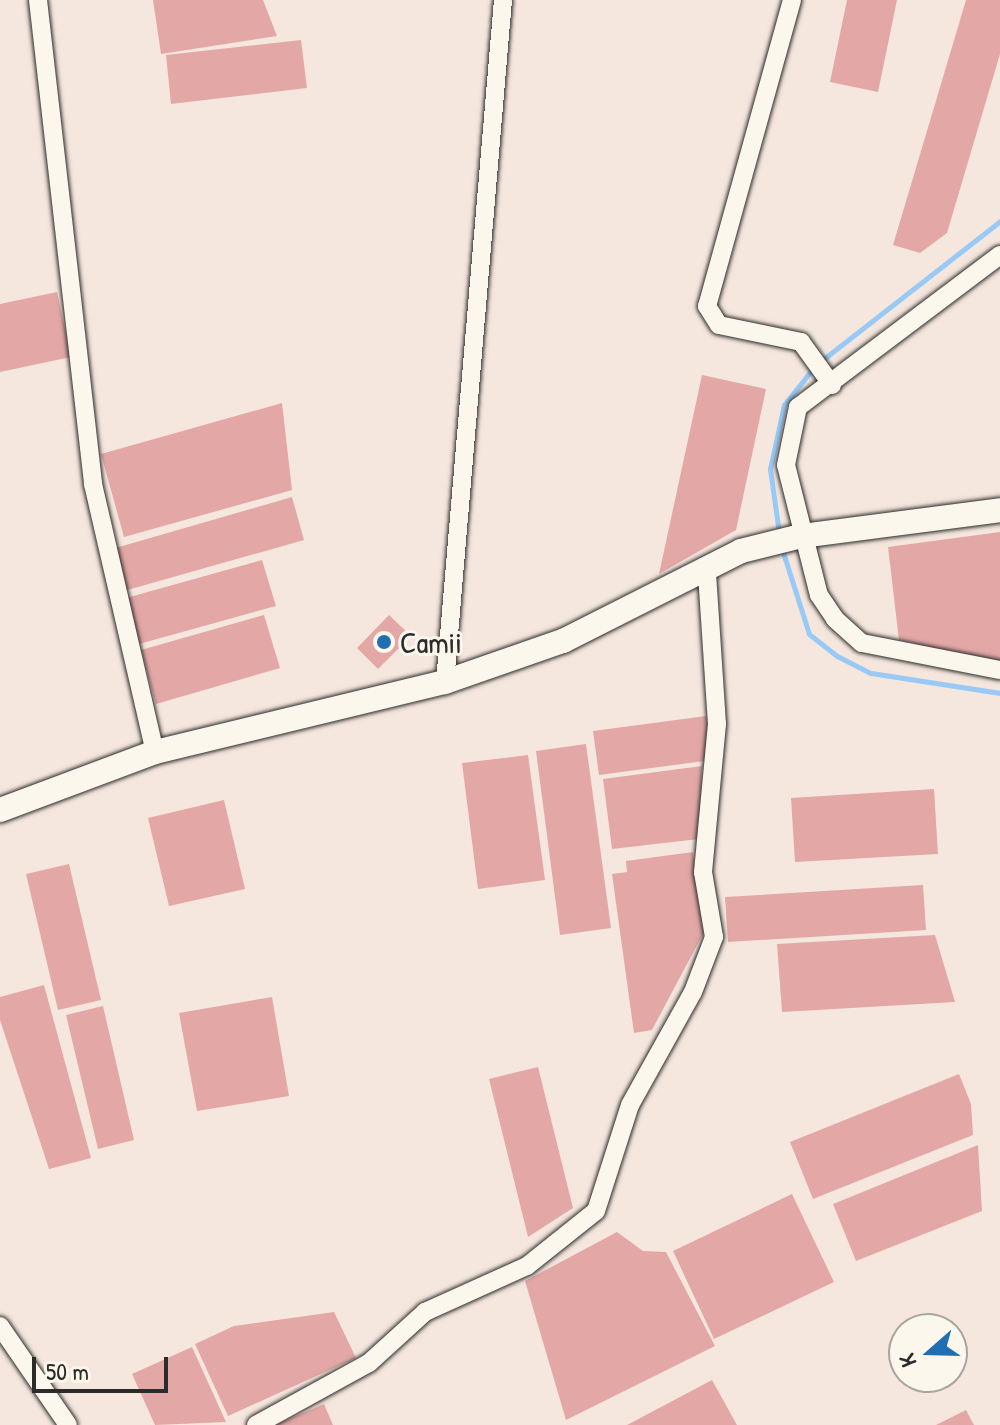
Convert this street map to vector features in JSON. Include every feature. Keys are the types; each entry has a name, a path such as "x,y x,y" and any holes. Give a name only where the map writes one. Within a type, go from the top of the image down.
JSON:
{"street":[{"path":"38,0 93,484 155,752"},
{"path":"445,682 503,0"},
{"path":"792,0 707,306 719,325 801,342 828,379"},
{"path":"1000,255 828,379 798,407 786,465 797,538 819,595 862,643 1000,670"},
{"path":"0,810 155,752 445,682 563,641 707,572 741,551 767,548 797,538 1000,510"},
{"path":"256,1425 369,1363 425,1312 527,1266 596,1211 630,1105 693,992 714,937 703,872 717,724 707,572"},
{"path":"0,1326 68,1425"}],"building":[{"path":"153,0 263,0 277,36 161,54"},
{"path":"847,0 897,0 878,92 830,82"},
{"path":"966,0 1000,0 1000,54 947,233 920,253 893,245"},
{"path":"301,40 307,88 171,104 166,55"},
{"path":"57,292 71,357 0,372 0,304"},
{"path":"702,375 766,389 736,530 659,574"},
{"path":"282,403 292,490 124,537 101,454"},
{"path":"292,497 304,540 124,591 112,549"},
{"path":"1000,532 1000,664 899,640 888,547"},
{"path":"262,560 276,606 139,644 126,598"},
{"path":"264,615 280,668 156,704 141,650"},
{"name":"Camii","path":"389,615 411,636 378,669 357,648"},
{"path":"706,716 712,760 599,775 593,731"},
{"path":"586,744 611,928 560,935 536,751"},
{"path":"528,755 545,880 478,889 462,763"},
{"path":"702,766 699,839 612,849 603,779"},
{"path":"934,789 938,854 795,862 791,798"},
{"path":"224,800 245,889 169,906 148,818"},
{"path":"693,852 704,932 652,1030 634,1033 612,874 627,872 626,861"},
{"path":"69,864 101,1000 58,1010 26,874"},
{"path":"923,885 926,930 728,942 725,897"},
{"path":"935,935 955,1002 782,1012 777,944"},
{"path":"44,985 91,1158 49,1169 0,1020 0,997"},
{"path":"272,997 289,1096 197,1111 179,1013"},
{"path":"103,1006 134,1140 98,1149 66,1015"},
{"path":"538,1067 573,1208 528,1237 489,1079"},
{"path":"959,1074 971,1104 973,1135 813,1199 790,1142"},
{"path":"978,1145 982,1211 856,1261 833,1204"},
{"path":"792,1194 834,1282 714,1339 673,1251"},
{"path":"617,1232 643,1251 666,1252 715,1346 566,1420 525,1281"},
{"path":"334,1312 356,1358 228,1416 195,1344 234,1326"},
{"path":"192,1347 226,1422 155,1425 132,1374"},
{"path":"712,1380 737,1425 627,1425"},
{"path":"324,1404 333,1425 275,1425"},
{"path":"966,1410 974,1425 936,1425"}],"waterway":[{"path":"821,361 1000,221"},
{"path":"779,533 770,469 784,405 814,367"},
{"path":"781,546 809,634 837,656 871,673 1000,693"}],"place":[{"name":"Camii","path":"384,642"}]}
